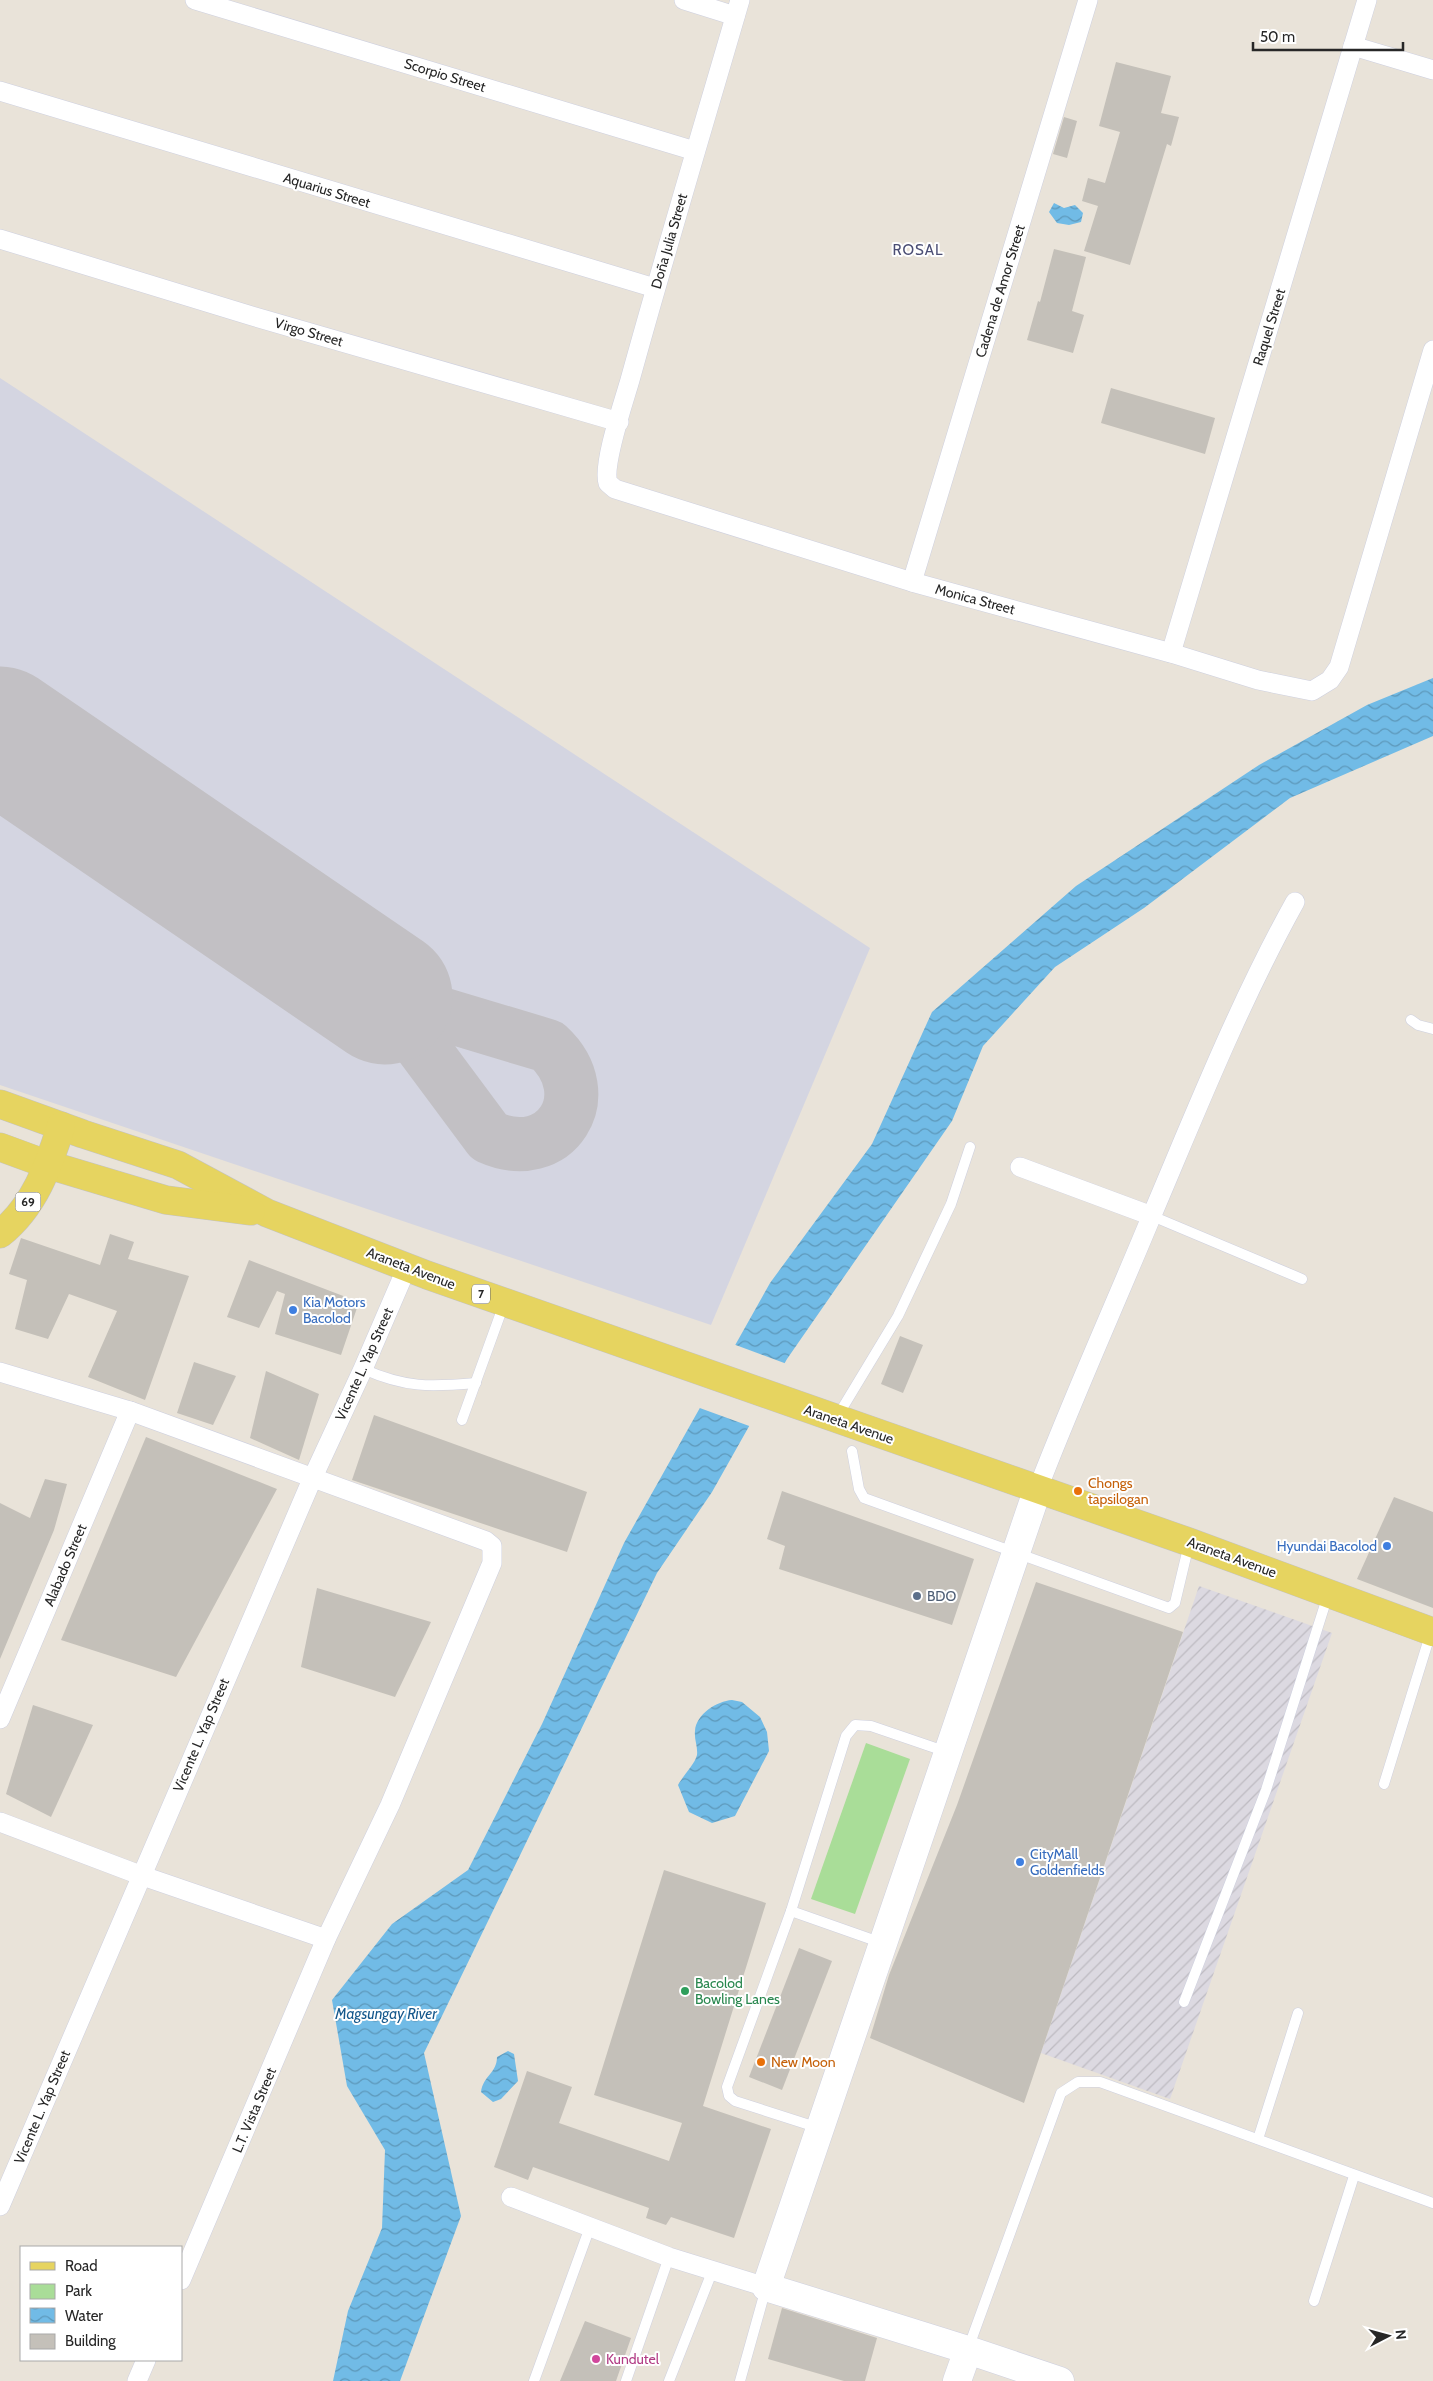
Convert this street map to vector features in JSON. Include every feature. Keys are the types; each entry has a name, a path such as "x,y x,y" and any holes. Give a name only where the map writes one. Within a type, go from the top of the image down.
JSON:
{"main road":[{"name":"Araneta Avenue","path":"7,1106 178,1165 267,1213 504,1303 1190,1542 1432,1631"},
{"path":"1,1149 7,1106"},
{"name":"69","path":"0,1234 22,1212 49,1165 62,1126"},
{"name":"Araneta Avenue","path":"1,1149 166,1200 267,1213"}],"street":[{"name":"Scorpio Street","path":"195,0 695,152"},
{"path":"684,0 738,8"},
{"name":"Cadena de Amor Street","path":"912,582 1088,0"},
{"name":"Raquel Street","path":"1171,653 1367,0"},
{"name":"Doña Julia Street","path":"608,483 606,472 655,288 738,8"},
{"path":"1353,46 1433,70"},
{"name":"Aquarius Street","path":"0,91 655,288"},
{"name":"Virgo Street","path":"0,239 252,316 619,422"},
{"name":"Monica Street","path":"608,483 615,489 912,582 1171,653 1258,680 1312,691 1330,680 1339,667 1433,350"},
{"path":"766,2287 1037,1490 1061,1428 1248,991 1295,902"},
{"path":"1020,1166 1152,1216"},
{"name":"Vicente L. Yap Street","path":"0,2206 140,1875 407,1266"},
{"path":"0,1372 130,1411 313,1477"},
{"name":"Alabado Street","path":"0,1719 130,1411"},
{"name":"L.T. Vista Street","path":"182,2278 326,1939 390,1805 492,1563 492,1546 486,1541 313,1477"},
{"path":"0,1822 140,1875 326,1939"},
{"path":"511,2197 670,2258 968,2350 1060,2381"},
{"path":"957,2381 968,2350"},
{"path":"137,2381 146,2361"}],"lane":[{"path":"1411,1020 1418,1025 1433,1029"},
{"path":"836,1418 898,1316 951,1204 970,1147"},
{"path":"1152,1216 1302,1279"},
{"path":"462,1420 504,1303"},
{"path":"363,1369 408,1385 431,1387 476,1383"},
{"path":"852,1451 858,1483 864,1498 1169,1608 1175,1603 1190,1542"},
{"path":"1184,2002 1266,1790 1329,1592"},
{"path":"1384,1784 1432,1631"},
{"path":"820,2128 735,2101 729,2096 727,2088 791,1910 846,1736 855,1725 871,1726 947,1752"},
{"path":"791,1910 882,1943"},
{"path":"1258,2139 1298,2013"},
{"path":"968,2350 1061,2093 1070,2086 1088,2080 1100,2082 1354,2176 1433,2202"},
{"path":"1314,2301 1354,2176"},
{"path":"534,2381 590,2227"},
{"path":"626,2381 670,2258"},
{"path":"668,2381 712,2272"},
{"path":"740,2381 766,2287"}],"shaded area":[{"path":"0,378 870,948 711,1325 0,1085"},
{"path":"1199,1586 1332,1633 1170,2099 1041,2053"}],"green space":[{"path":"866,1743 910,1759 855,1914 811,1899"}],"water":[{"path":"1054,203 1064,208 1075,205 1083,213 1081,222 1069,225 1057,223 1049,212"},
{"name":"Magsungay River","path":"1433,678 1433,736 1290,798 1144,908 1055,967 983,1046 952,1121 787,1359 712,1492 657,1573 424,2053 461,2216 400,2381 333,2381 348,2311 382,2228 385,2150 347,2086 332,2000 392,1924 468,1870 542,1724 624,1543 770,1283 872,1144 932,1012 1076,886 1259,765 1367,705"},
{"path":"732,1700 742,1702 760,1717 767,1732 769,1751 735,1816 712,1823 689,1812 678,1785 697,1755 695,1731 699,1719 714,1706"},
{"path":"508,2051 514,2054 518,2081 501,2099 493,2102 481,2092 482,2087 495,2067 497,2057"}],"pier":[{"path":"733,1344 787,1364 752,1427 697,1407"}],"building":[{"path":"1116,62 1171,76 1161,113 1179,117 1171,146 1167,144 1130,265 1084,251 1098,206 1082,201 1088,178 1105,183 1120,132 1099,126"},
{"path":"1064,117 1077,121 1067,158 1053,154"},
{"path":"1054,249 1086,257 1072,311 1084,315 1073,353 1027,340 1038,301 1040,302"},
{"path":"1111,388 1215,418 1205,454 1101,423"},
{"path":"110,1234 134,1242 128,1259 189,1276 145,1400 88,1377 117,1311 69,1294 48,1339 15,1329 27,1280 9,1274 21,1238 100,1265"},
{"name":"Kia Motors Bacolod","path":"249,1260 359,1302 341,1355 275,1334 285,1294 277,1291 259,1328 227,1317"},
{"path":"900,1336 923,1345 903,1393 881,1384"},
{"path":"194,1362 236,1376 213,1425 177,1413"},
{"path":"266,1371 319,1394 299,1460 250,1438"},
{"path":"374,1415 587,1492 567,1552 352,1480"},
{"path":"146,1437 277,1489 176,1677 61,1640"},
{"path":"45,1479 67,1484 54,1530 0,1659 0,1503 30,1518"},
{"path":"782,1491 974,1559 952,1625 779,1569 785,1546 767,1539"},
{"path":"1394,1497 1433,1512 1433,1608 1357,1579"},
{"name":"CityMall Goldenfields","path":"1036,1582 1183,1632 1024,2103 870,2038 889,1975 957,1805"},
{"path":"317,1588 431,1622 395,1697 301,1667"},
{"path":"33,1705 93,1725 51,1817 6,1794"},
{"path":"664,1870 766,1903 703,2106 771,2129 734,2238 671,2217 666,2225 646,2218 649,2208 533,2167 528,2180 494,2167 527,2071 572,2087 559,2123 669,2161 682,2123 594,2095"},
{"path":"799,1948 832,1961 782,2090 749,2077"},
{"path":"782,2308 877,2338 865,2381 844,2381 768,2359"},
{"name":"Kundutel","path":"585,2321 631,2338 616,2381 560,2381"}],"taxiway":[{"path":"385,997 548,1046 563,1065 571,1085 570,1104 564,1121 551,1134 534,1142 513,1144 489,1137 385,997"}],"runway":[{"path":"0,734 385,997"}],"place":[{"name":"Kia Motors Bacolod","path":"293,1310"},
{"name":"Chongs tapsilogan","path":"1078,1491"},
{"name":"Hyundai Bacolod","path":"1387,1546"},
{"name":"BDO","path":"917,1596"},
{"name":"CityMall Goldenfields","path":"1020,1862"},
{"name":"Bacolod Bowling Lanes","path":"685,1991"},
{"name":"New Moon","path":"761,2062"},
{"name":"Kundutel","path":"596,2359"}],"district":[{"name":"ROSAL","path":"918,250"}]}
